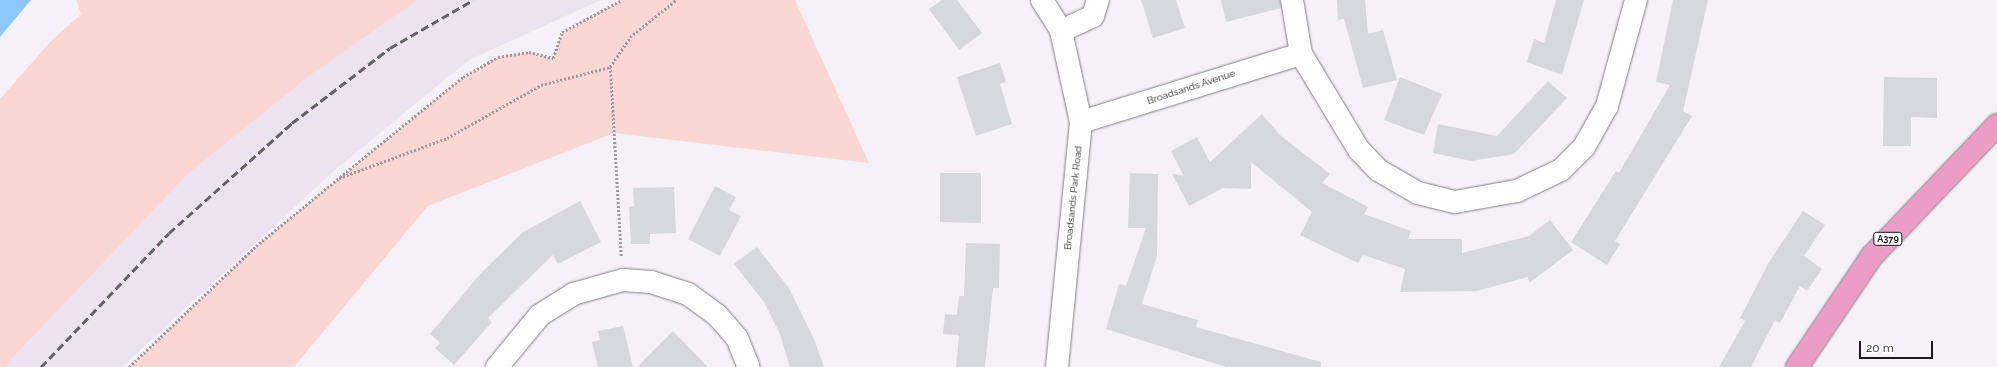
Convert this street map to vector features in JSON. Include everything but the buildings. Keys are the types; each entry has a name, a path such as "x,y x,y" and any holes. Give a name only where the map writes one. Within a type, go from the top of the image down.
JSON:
{"main road":[{"name":"A379","path":"1798,367 1872,256 1997,125"}],"street":[{"name":"Broadsands Park Road","path":"1042,0 1061,31 1080,122 1057,367"},
{"path":"1061,31 1093,16 1098,0"},
{"path":"1292,0 1301,54 1355,143 1378,170 1418,193 1455,202 1488,198 1517,191 1561,170 1584,147 1607,106 1636,0"},
{"name":"Broadsands Avenue","path":"1080,122 1301,54"},
{"path":"497,367 540,314 573,294 623,280 651,282 688,294 717,315 737,338 749,367"}],"path":[{"path":"129,367 256,246 463,77 498,56 528,52 553,58 562,32 622,0"},
{"path":"623,280 610,67 630,37 676,0"},
{"path":"338,178 447,138 541,85 610,67"}],"shaded area":[{"path":"76,0 418,0 308,77 188,174 4,367 0,367 0,99 50,42 81,14"},
{"path":"418,0 601,0 469,60 336,169 122,367 4,367 188,174 308,77"},
{"path":"622,0 795,0 869,163 614,133 428,206 294,367 129,367 256,246 463,77 498,57 529,52 553,58 562,32"}],"water":[{"path":"0,0 31,0 0,37"}],"railway":[{"path":"41,367 169,233 292,123 390,48 473,0"}]}
